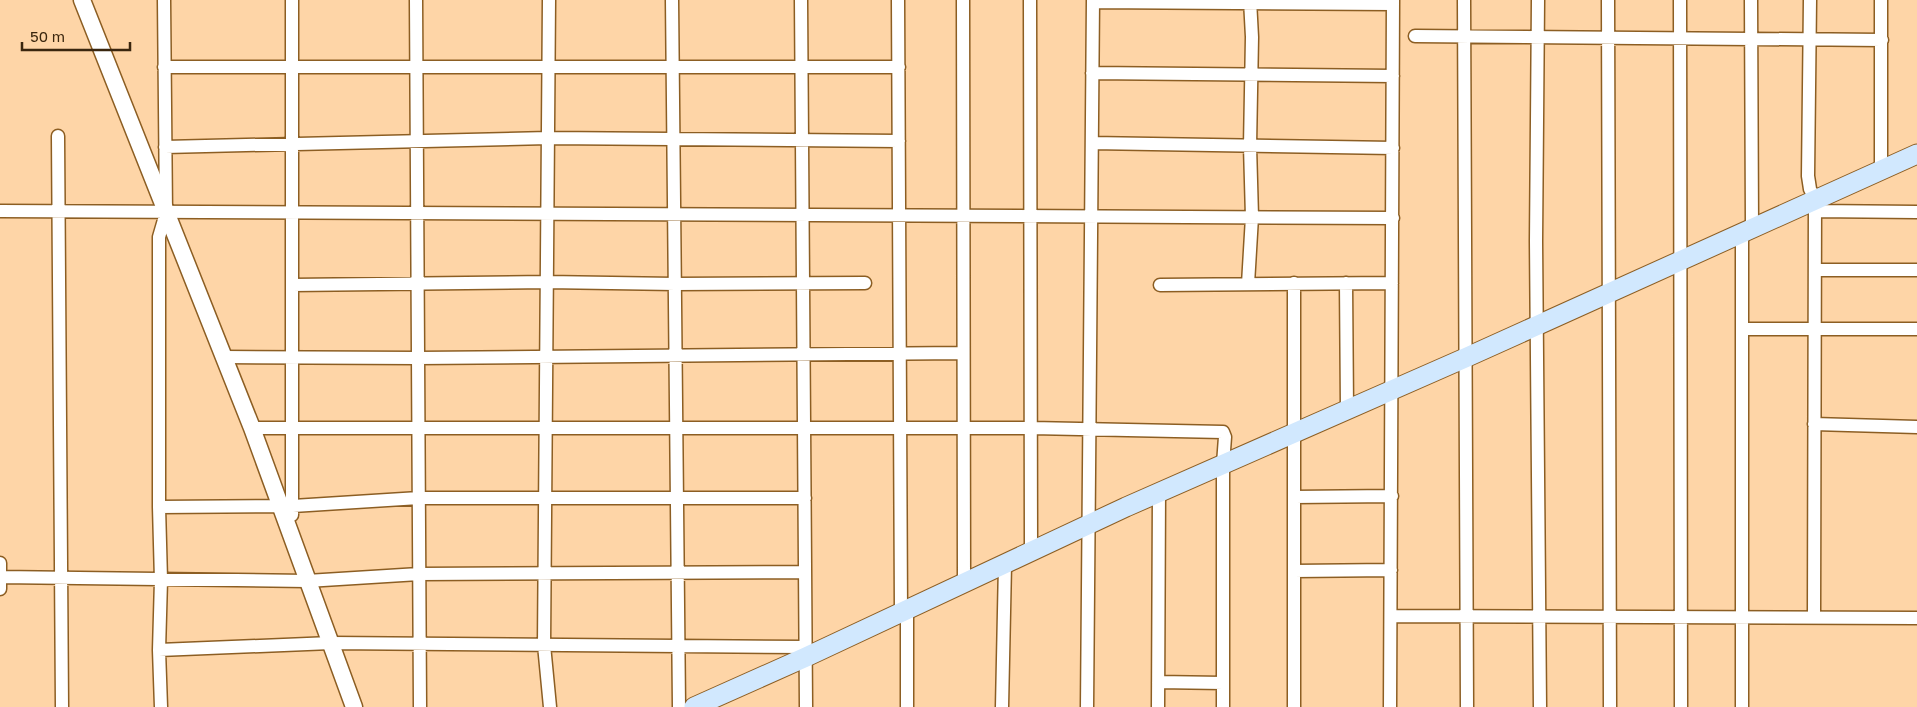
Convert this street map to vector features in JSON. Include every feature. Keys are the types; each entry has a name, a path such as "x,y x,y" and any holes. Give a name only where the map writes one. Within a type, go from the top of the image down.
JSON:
{"main road":[{"path":"694,707 806,652 904,611 1159,492 1465,358 1747,230 1815,205 1917,154"}],"street":[{"path":"82,0 252,428 287,506"},
{"path":"161,707 159,650 161,580 159,507 159,237 166,213 164,0"},
{"path":"292,0 292,428 287,506 292,537 354,707"},
{"path":"416,0 420,707"},
{"path":"549,0 544,645 550,707"},
{"path":"672,0 679,707"},
{"path":"800,0 806,707"},
{"path":"898,0 900,428 907,707"},
{"path":"963,0 964,583"},
{"path":"1030,0 1031,551"},
{"path":"1464,0 1467,707"},
{"path":"1538,0 1536,241 1540,707"},
{"path":"1608,0 1610,707"},
{"path":"1680,0 1680,617 1682,707"},
{"path":"1742,707 1742,329 1747,230 1751,0"},
{"path":"1810,0 1808,176 1815,205 1814,617"},
{"path":"1882,0 1882,170"},
{"path":"1087,707 1093,1 1393,2 1390,707"},
{"path":"1248,284 1252,217 1250,146 1252,37 1250,2"},
{"path":"1415,36 1882,40"},
{"path":"164,67 899,67"},
{"path":"1092,73 1393,76"},
{"path":"58,136 62,707"},
{"path":"165,147 548,138 899,141"},
{"path":"1092,143 1393,148"},
{"path":"1815,205 1917,212"},
{"path":"0,210 166,213 1393,218"},
{"path":"1815,270 1917,270"},
{"path":"292,285 547,282 675,284 865,283"},
{"path":"1294,283 1294,707"},
{"path":"1346,283 1347,410"},
{"path":"1160,285 1392,283"},
{"path":"1742,329 1917,329"},
{"path":"224,357 418,358 963,353"},
{"path":"1814,424 1917,427"},
{"path":"252,428 1089,428 1223,432 1225,437 1223,464 1223,707"},
{"path":"1158,707 1159,492"},
{"path":"1294,497 1392,496"},
{"path":"159,507 287,506 418,498 804,498"},
{"path":"0,563 0,589"},
{"path":"1002,707 1005,564"},
{"path":"1294,571 1391,570"},
{"path":"0,577 307,581 419,574 805,572"},
{"path":"1391,616 1917,618"},
{"path":"159,650 331,643 678,646 806,652"},
{"path":"1158,682 1223,683"}]}
